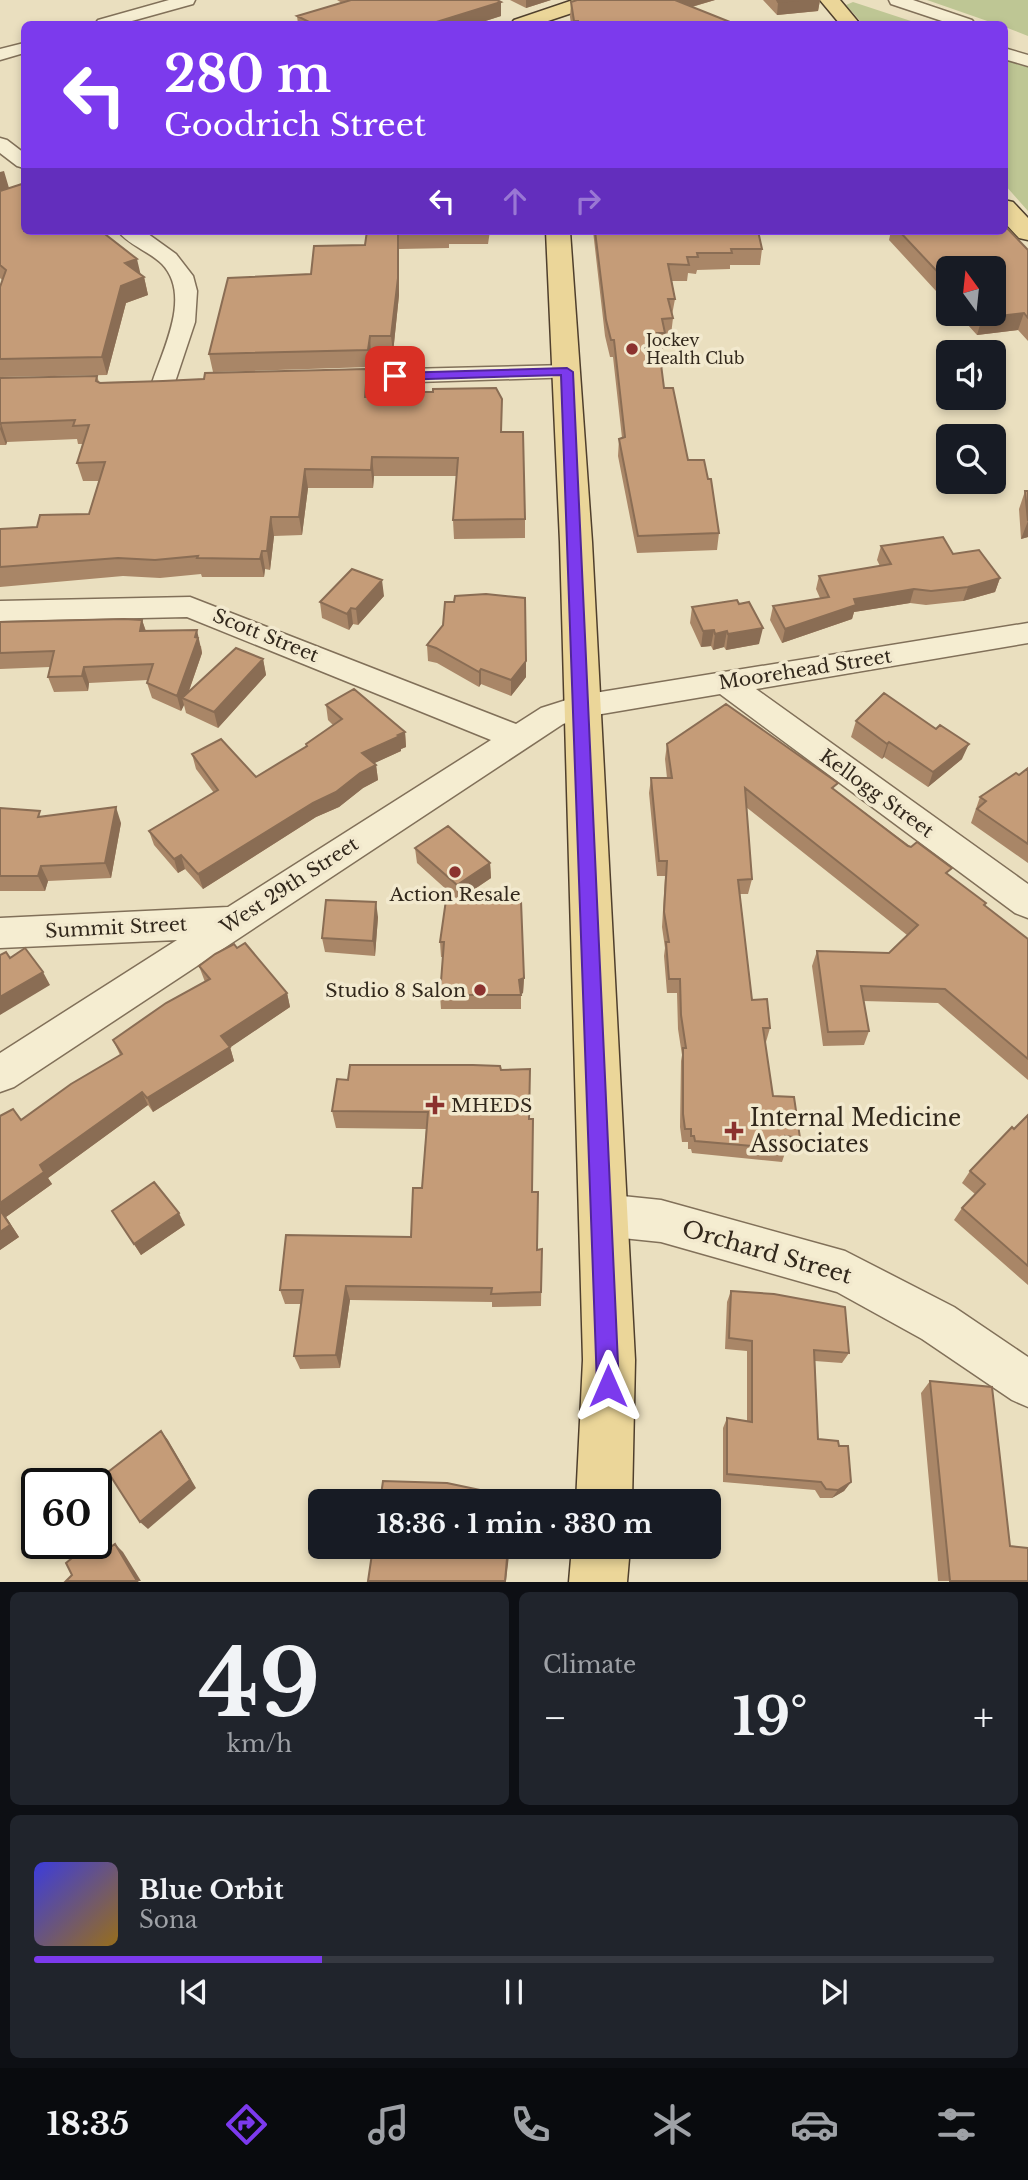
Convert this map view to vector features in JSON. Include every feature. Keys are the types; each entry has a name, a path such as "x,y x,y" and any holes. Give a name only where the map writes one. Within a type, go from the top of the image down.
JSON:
{"main road":[{"path":"537,21 592,0"},
{"path":"830,0 848,21"},
{"path":"506,8 529,21"},
{"path":"1008,211 1028,233"},
{"path":"558,235 567,372 609,1360 604,1489"},
{"path":"598,1581 600,1559"}],"street":[{"path":"114,21 187,0"},
{"path":"892,5 921,21"},
{"path":"892,5 954,21"},
{"path":"1008,40 1028,47"},
{"path":"0,55 21,49"},
{"path":"1008,54 1028,61"},
{"path":"0,144 21,160"},
{"path":"135,235 176,265 187,287 186,308 164,383"},
{"path":"301,379 567,372"},
{"path":"137,383 191,382"},
{"name":"Scott Street","path":"0,611 190,607 205,610 517,737"},
{"name":"Moorehead Street","path":"582,705 1028,633"},
{"name":"Kellogg Street","path":"725,682 1028,903"},
{"name":"West 29th Street","path":"0,1074 517,737 552,716 582,705"},
{"name":"Summit Street","path":"0,933 233,922"},
{"name":"Orchard Street","path":"603,1215 661,1221 824,1265 853,1276 939,1323 1028,1384"}],"green space":[{"path":"927,0 1028,0 1028,36 1008,28 1008,21 987,21"},
{"path":"853,2 911,21 860,21 846,5"},
{"path":"1008,58 1028,65 1028,211 1008,188"}],"building":[{"path":"351,0 501,2 440,21 307,21 297,16"},
{"path":"675,0 728,21 574,21 571,2"},
{"path":"21,184 21,235 106,235 137,259 125,263 144,277 121,286 102,357 0,359 0,287 6,270 0,265 0,191"},
{"path":"1008,229 1028,250 1028,318 1024,313 1006,315 1006,256 936,256 936,270 903,235 1008,235"},
{"path":"366,235 398,235 398,278 391,336 370,336 368,350 209,354 228,278 311,274 314,246 365,245"},
{"path":"595,235 759,235 762,249 731,249 732,253 697,253 698,257 687,257 689,265 668,264 675,299 668,299 673,318 662,319 665,333 657,333 664,388 673,388 688,460 704,460 708,479 711,479 719,533 638,536 619,439 625,437 614,340 611,340"},
{"path":"367,369 365,397 419,396 419,392 433,392 433,389 496,388 502,399 501,432 523,432 525,519 453,520 458,458 372,457 371,470 305,469 299,517 271,517 267,551 262,551 260,559 197,558 198,556 155,560 118,558 0,567 0,529 37,527 40,515 89,514 105,462 77,463 89,425 73,426 75,420 0,425 0,378 97,376 96,381 100,383 204,379 205,373"},
{"path":"1025,491 1028,491 1028,521"},
{"path":"943,537 953,554 979,550 1000,578 968,587 931,591 914,589 854,599 856,605 785,629 773,606 829,597 819,576 891,564 881,546"},
{"path":"352,569 382,580 356,609 351,608 347,614 320,602"},
{"path":"486,594 525,598 526,661 511,680 481,669 479,672 427,645 443,625 445,602 454,602 455,596"},
{"path":"737,600 739,604 749,602 763,628 728,634 727,631 715,634 714,630 703,631 692,607"},
{"path":"142,620 140,631 197,630 195,637 198,638 177,696 147,683 153,664 84,667 82,676 48,677 54,651 0,653 0,622"},
{"path":"236,648 263,659 214,712 182,698"},
{"path":"354,689 405,732 362,753 376,765 360,773 336,792 313,803 198,874 181,855 174,859 149,831 218,790 192,754 221,739 256,777 307,746 306,744 342,719 326,705"},
{"path":"884,693 936,729 940,725 969,744 933,772 856,721"},
{"path":"726,704 838,783 832,788 908,846 911,847 917,842 952,868 946,873 1028,939 1028,1059 945,989 861,986 869,1031 828,1032 817,951 889,953 918,925 745,788 752,879 738,880 752,1000 767,999 770,1028 763,1028 773,1096 794,1097 800,1138 785,1136 786,1149 695,1141 694,1136 691,1136 691,1129 685,1129 683,1114 683,1048 686,1048 681,1015 680,979 669,979 666,942 669,942 664,912 667,861 659,861 651,778 672,778 667,744"},
{"path":"1028,768 1028,844 977,809 986,801 980,797"},
{"path":"116,807 105,863 41,866 38,876 0,876 0,808 40,811 38,817"},
{"path":"448,826 490,863 457,885 415,848"},
{"path":"326,900 376,902 373,941 322,938"},
{"path":"446,900 521,901 524,978 519,980 521,995 440,995 444,942 440,942"},
{"path":"245,943 287,993 221,1036 230,1047 147,1098 142,1092 40,1165 44,1172 0,1203 0,1116 13,1109 21,1120 71,1084 122,1054 113,1040 166,1003 210,979 199,966 215,954 234,944 237,948"},
{"path":"25,948 43,972 0,997 0,955 6,952 10,958"},
{"path":"350,1065 473,1065 500,1066 501,1070 530,1069 529,1119 533,1119 532,1192 538,1192 537,1250 542,1249 541,1292 491,1294 492,1288 346,1286 336,1355 294,1356 303,1290 280,1290 286,1235 411,1237 413,1188 422,1188 428,1112 332,1111 337,1079 348,1080"},
{"path":"1028,1115 1028,1266 962,1208 985,1184 970,1171 1012,1127 1014,1129"},
{"path":"154,1182 179,1213 134,1244 112,1211"},
{"path":"0,1210 10,1225 0,1232"},
{"path":"731,1291 774,1294 845,1307 849,1353 814,1350 818,1439 838,1441 839,1446 848,1446 851,1482 838,1490 826,1489 821,1482 727,1474 727,1418 752,1422 752,1341 729,1338"},
{"path":"930,1381 992,1387 1010,1546 1028,1548 1028,1581 950,1581"},
{"path":"161,1431 190,1480 140,1522 112,1478 112,1469"},
{"path":"383,1481 447,1483 475,1489 382,1489"},
{"path":"115,1544 137,1581 66,1581 72,1575 66,1563 71,1559 112,1559 112,1546"},
{"path":"371,1559 507,1559 505,1581 368,1581"}],"place":[{"name":"Jockey Health Club","path":"632,349"},
{"name":"Action Resale","path":"455,872"},
{"name":"Studio 8 Salon","path":"480,990"},
{"name":"MHEDS","path":"435,1105"},
{"name":"Internal Medicine Associates","path":"734,1131"}],"route":[{"path":"395,376 567,372 582,685 608,1386"}]}
